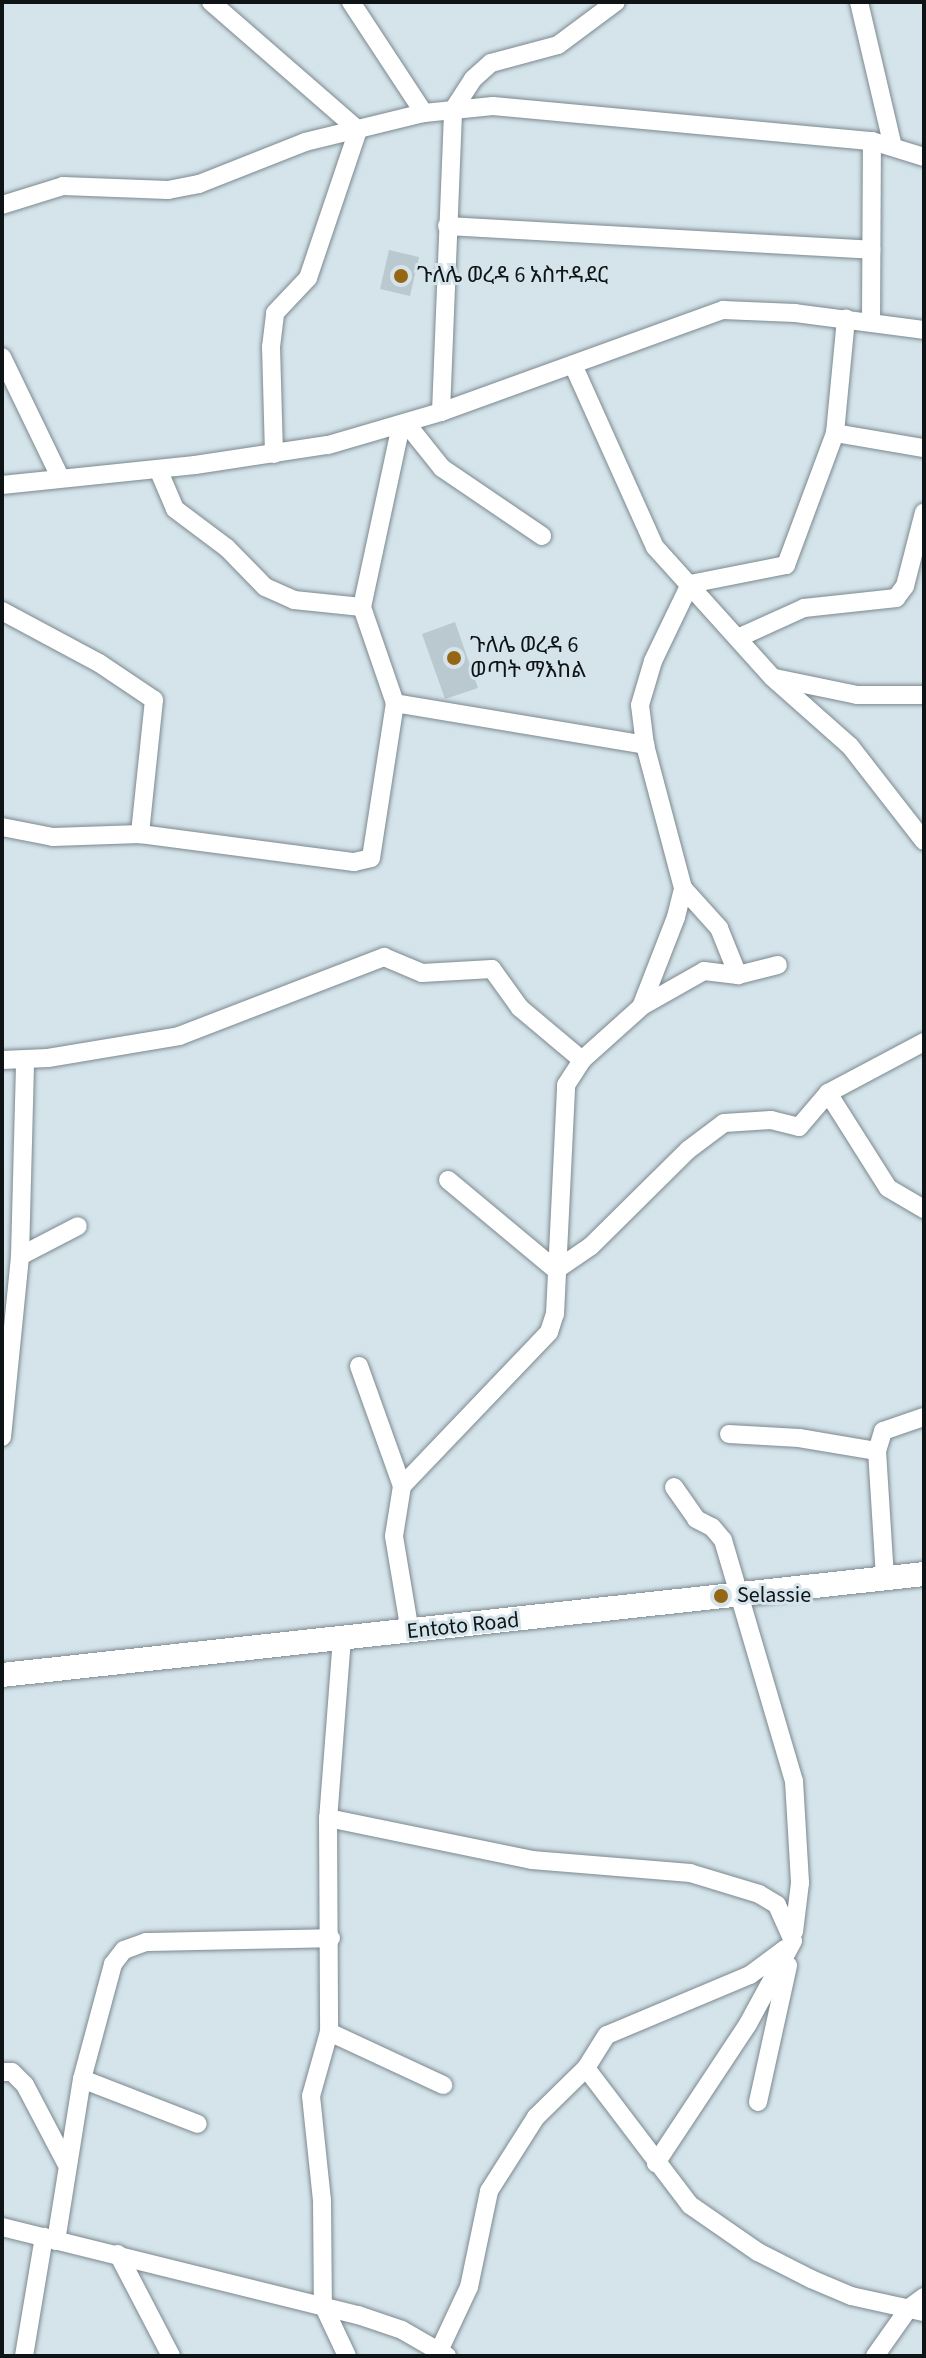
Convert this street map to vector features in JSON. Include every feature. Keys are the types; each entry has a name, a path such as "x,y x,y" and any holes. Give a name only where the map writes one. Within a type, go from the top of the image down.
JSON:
{"main road":[{"name":"Entoto Road","path":"2,1675 924,1574"}],"street":[{"path":"211,2 358,130"},
{"path":"351,2 424,113"},
{"path":"859,2 892,143"},
{"path":"441,412 453,110 473,79 491,63 558,45 612,3"},
{"path":"2,205 63,186 168,190 199,184 305,142 424,113 493,106 892,143 924,157"},
{"path":"274,454 271,347 275,313 308,278 358,130"},
{"path":"871,322 872,141"},
{"path":"447,226 871,250"},
{"path":"2,485 274,454 403,424 574,367 723,310 846,319 924,330"},
{"path":"690,584 786,565 835,433 846,319"},
{"path":"2,357 60,477"},
{"path":"574,367 655,547 740,637 772,677 850,746 924,841"},
{"path":"403,424 442,468 542,536"},
{"path":"2,827 81,839 140,834 365,862 373,852 395,703 362,607 403,424"},
{"path":"835,433 924,448"},
{"path":"158,469 175,509 217,540 265,587 294,600 362,607"},
{"path":"740,637 804,608 896,598 905,586 924,512"},
{"path":"690,584 653,661 640,705 645,745 683,888 719,928 738,975"},
{"path":"2,611 99,663 154,700 140,834"},
{"path":"772,677 857,695 924,695"},
{"path":"395,703 645,745"},
{"path":"641,1007 656,977 683,888"},
{"path":"2,1060 25,1060 179,1036 384,957 422,973 492,969 520,1008 582,1060"},
{"path":"402,1486 539,1348 555,1314 566,1085 582,1060 641,1007 704,971 738,975 778,965"},
{"path":"556,1270 591,1246 688,1150 724,1123 771,1120 799,1127 828,1093 924,1042"},
{"path":"2,1437 20,1256 25,1060"},
{"path":"828,1093 888,1188 924,1209"},
{"path":"448,1180 556,1270"},
{"path":"20,1256 78,1226"},
{"path":"359,1366 402,1486 394,1536 410,1632"},
{"path":"885,1578 877,1451 883,1431 924,1417"},
{"path":"729,1434 799,1438 877,1451"},
{"path":"674,1487 696,1519 719,1532 741,1593 794,1781 800,1883 793,1941 758,2102"},
{"path":"342,1638 328,1818 331,1938 329,2032 311,2096 322,2200 323,2305 347,2356"},
{"path":"328,1818 532,1860 710,1878 777,1905 793,1941"},
{"path":"24,2356 82,2079 113,1964 124,1950 146,1942 331,1938"},
{"path":"2,2227 323,2305 402,2330 443,2353 469,2287 489,2191 536,2117 586,2068 607,2035 621,2026 750,1975 793,1941"},
{"path":"656,2163 748,2024 793,1941"},
{"path":"329,2032 443,2085"},
{"path":"586,2068 690,2205 758,2252 851,2296 919,2305"},
{"path":"2,2072 12,2072 25,2085 66,2163"},
{"path":"82,2079 198,2124"},
{"path":"118,2254 171,2356"},
{"path":"875,2356 919,2305"}],"building":[{"path":"389,250 419,257 410,296 380,289"},
{"path":"455,622 478,688 445,699 422,634"}],"place":[{"name":"ጉለሌ ወረዳ 6 አስተዳደር","path":"401,276"},
{"name":"ጉለሌ ወረዳ 6 ወጣት ማእከል","path":"454,658"},
{"name":"Selassie","path":"721,1596"}]}
